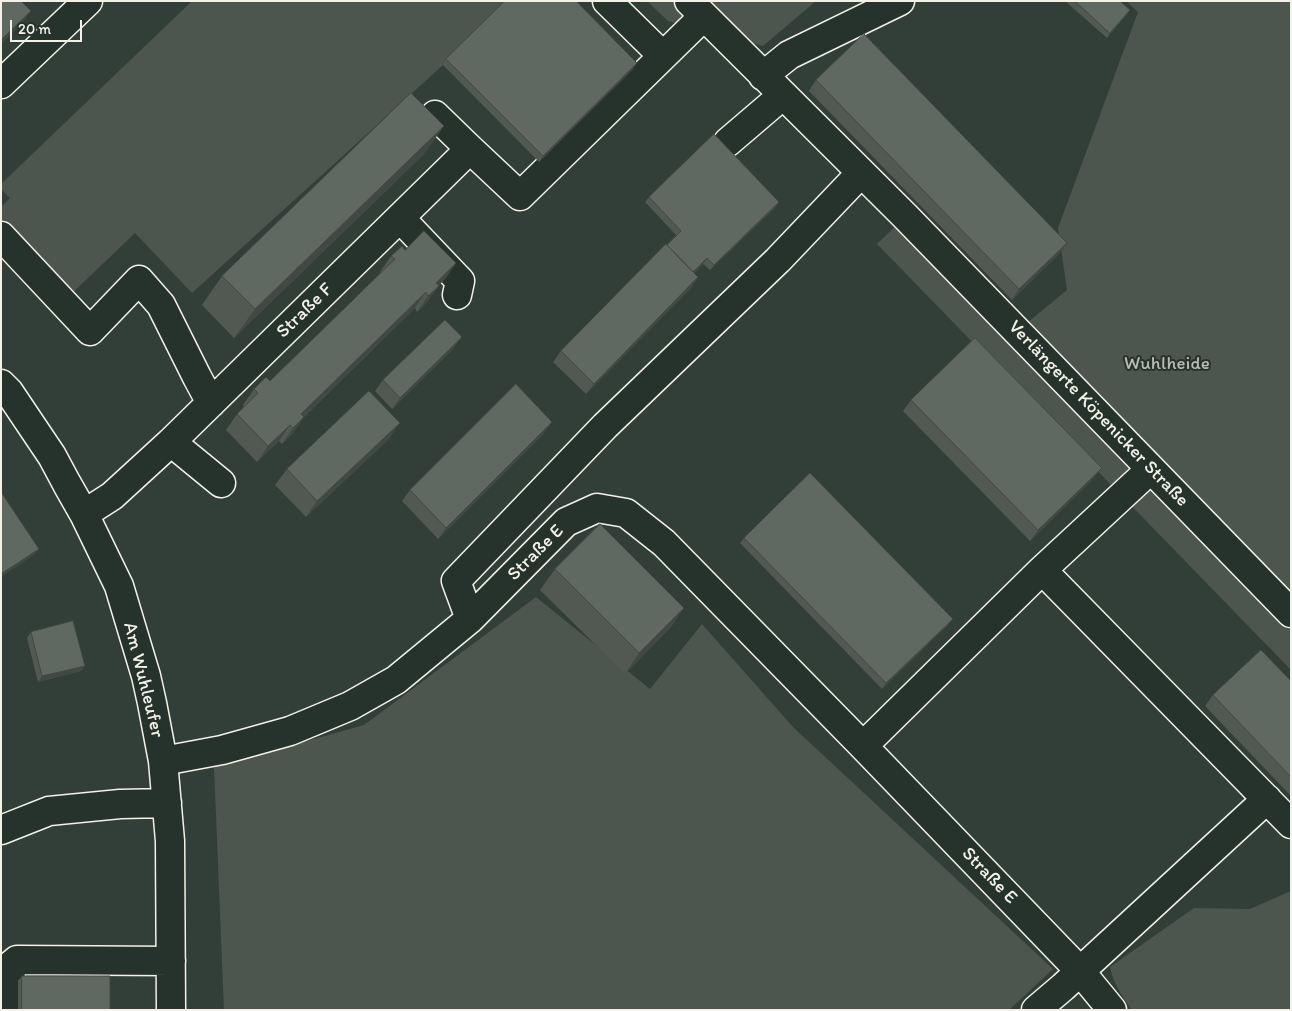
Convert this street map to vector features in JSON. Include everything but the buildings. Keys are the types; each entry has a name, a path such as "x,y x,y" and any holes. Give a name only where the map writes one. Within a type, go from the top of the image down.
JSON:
{"street":[{"path":"1,84 88,1"},
{"path":"763,76 789,55 900,1"},
{"path":"613,3 663,56"},
{"path":"435,115 520,196 663,56 697,9"},
{"name":"Verlängerte Köpenicker Straße","path":"697,9 904,216 1291,613"},
{"path":"728,142 783,96"},
{"name":"Straße F","path":"84,514 112,496 171,442 470,149"},
{"path":"470,619 456,581 606,426 778,260 861,173"},
{"path":"400,218 460,281 457,295"},
{"path":"1,236 90,331 139,280 161,305 211,403"},
{"name":"Am Wuhleufer","path":"1,384 9,392 52,456 84,514 119,586 148,685 163,761 170,841 171,1010"},
{"path":"171,442 221,483"},
{"path":"863,746 1042,570 1151,469"},
{"name":"Straße E","path":"163,761 222,750 290,731 350,706 396,680 470,619 566,522 597,508 626,513 664,543 863,746 1080,971 1112,1010"},
{"path":"1042,570 1291,824"},
{"path":"1036,1010 1266,799"},
{"path":"1,830 49,811 120,804 167,803"},
{"path":"10,1010 11,964 16,960 171,961"}],"green space":[{"path":"192,1 507,1 443,65 192,293 135,233 63,302 1,236 1,207 10,198 1,189 1,184"},
{"path":"647,1 816,1 763,46 668,21"},
{"name":"Wuhlheide","path":"1126,1 1291,1 1291,670 877,244 916,206 1027,323 1067,290 1058,228 1138,12"},
{"path":"536,597 650,689 702,624 793,727 1053,969 1009,1010 224,1010 214,767 364,725"},
{"path":"1291,891 1291,1010 1132,1010 1121,994 1110,967 1194,908 1250,909"}]}
